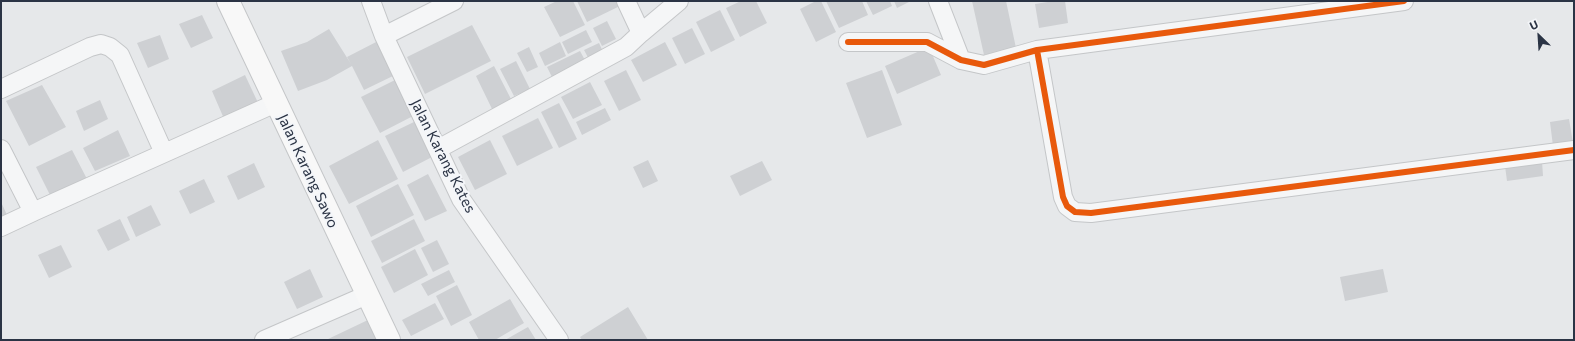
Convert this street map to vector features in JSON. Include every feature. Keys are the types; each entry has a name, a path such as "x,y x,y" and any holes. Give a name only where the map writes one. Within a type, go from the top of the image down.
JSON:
{"street":[{"name":"Jalan Karang Kates","path":"371,1 384,36 461,199 559,340"},
{"path":"384,36 454,1"},
{"path":"626,1 641,33"},
{"path":"438,149 626,47 679,1"},
{"path":"938,1 961,60"},
{"path":"848,42 927,42 961,60 984,65 1037,50 1404,1"},
{"name":"Jalan Karang Sawo","path":"230,2 276,103 389,340"},
{"path":"1,89 90,47 101,44 110,47 120,54 164,153"},
{"path":"1037,50 1063,196 1067,206 1075,212 1091,213 1574,150"},
{"path":"1,227 276,103"},
{"path":"1,149 33,212"},
{"path":"264,340 367,296"}],"building":[{"path":"557,1 573,1 585,25 560,37 544,7"},
{"path":"577,1 620,1 622,5 587,22"},
{"path":"741,1 756,1 767,23 740,37 726,8"},
{"path":"816,1 821,1 836,32 816,42 800,9"},
{"path":"826,1 862,1 868,15 839,28"},
{"path":"866,1 890,1 892,6 873,15"},
{"path":"894,1 911,1 897,8"},
{"path":"972,1 1006,1 1016,48 984,55"},
{"path":"1065,1 1068,23 1039,28 1035,4"},
{"path":"720,10 735,40 711,52 696,22"},
{"path":"202,15 213,38 191,48 179,24"},
{"path":"607,21 616,39 602,46 593,28"},
{"path":"472,25 491,61 425,94 407,57"},
{"path":"692,28 705,54 685,64 672,38"},
{"path":"329,29 351,64 347,57 380,40 395,75 364,90 352,66 327,80 298,91 281,51 307,42"},
{"path":"586,30 592,42 568,54 562,42"},
{"path":"160,35 169,59 148,68 137,43"},
{"path":"560,42 566,56 545,66 539,53"},
{"path":"665,42 677,65 643,82 631,60"},
{"path":"599,43 605,56 591,63 584,50"},
{"path":"529,47 538,67 527,72 517,53"},
{"path":"929,47 941,75 897,94 885,66"},
{"path":"580,51 587,64 554,81 547,67"},
{"path":"516,61 530,89 514,96 500,69"},
{"path":"494,66 512,101 493,111 476,76"},
{"path":"626,70 641,100 619,111 604,81"},
{"path":"882,70 902,125 867,138 846,83"},
{"path":"245,75 260,107 225,121 212,91"},
{"path":"397,79 415,115 380,133 361,97"},
{"path":"590,82 602,105 573,119 561,97"},
{"path":"42,85 66,127 29,146 6,101"},
{"path":"100,100 108,119 84,131 76,111"},
{"path":"559,103 577,139 559,148 541,112"},
{"path":"605,108 611,120 582,135 576,122"},
{"path":"538,118 553,148 517,166 502,136"},
{"path":"1569,119 1573,143 1553,146 1550,122"},
{"path":"416,121 434,156 403,172 385,136"},
{"path":"118,130 130,156 95,171 83,148"},
{"path":"378,140 398,179 349,204 329,166"},
{"path":"490,140 507,174 475,190 458,157"},
{"path":"72,150 87,179 50,195 36,167"},
{"path":"648,160 658,181 643,188 633,167"},
{"path":"762,161 772,180 740,196 730,176"},
{"path":"1542,161 1543,176 1507,181 1505,166"},
{"path":"254,163 265,187 238,200 227,176"},
{"path":"428,174 447,211 425,221 407,185"},
{"path":"204,179 215,202 190,214 179,191"},
{"path":"398,184 414,215 371,237 356,206"},
{"path":"1,202 7,215 1,218"},
{"path":"151,205 161,225 136,237 127,217"},
{"path":"120,219 130,240 108,251 97,230"},
{"path":"414,219 425,241 382,263 371,241"},
{"path":"437,240 449,264 433,272 421,248"},
{"path":"61,245 72,267 49,278 38,255"},
{"path":"415,249 428,275 394,293 381,267"},
{"path":"310,269 323,297 297,309 284,282"},
{"path":"1383,269 1388,292 1345,301 1340,277"},
{"path":"449,270 455,282 428,296 421,284"},
{"path":"457,285 472,315 451,326 436,296"},
{"path":"510,299 524,323 495,340 479,340 469,322"},
{"path":"435,303 444,319 411,336 402,320"},
{"path":"628,307 648,340 582,340 580,337"},
{"path":"370,319 380,340 326,340"},
{"path":"528,327 536,340 505,340"}],"cycle path":[{"path":"848,42 927,42 961,60 984,65 1037,50 1404,1"},
{"path":"1037,50 1063,197 1067,206 1075,212 1091,213 1574,150"}]}
